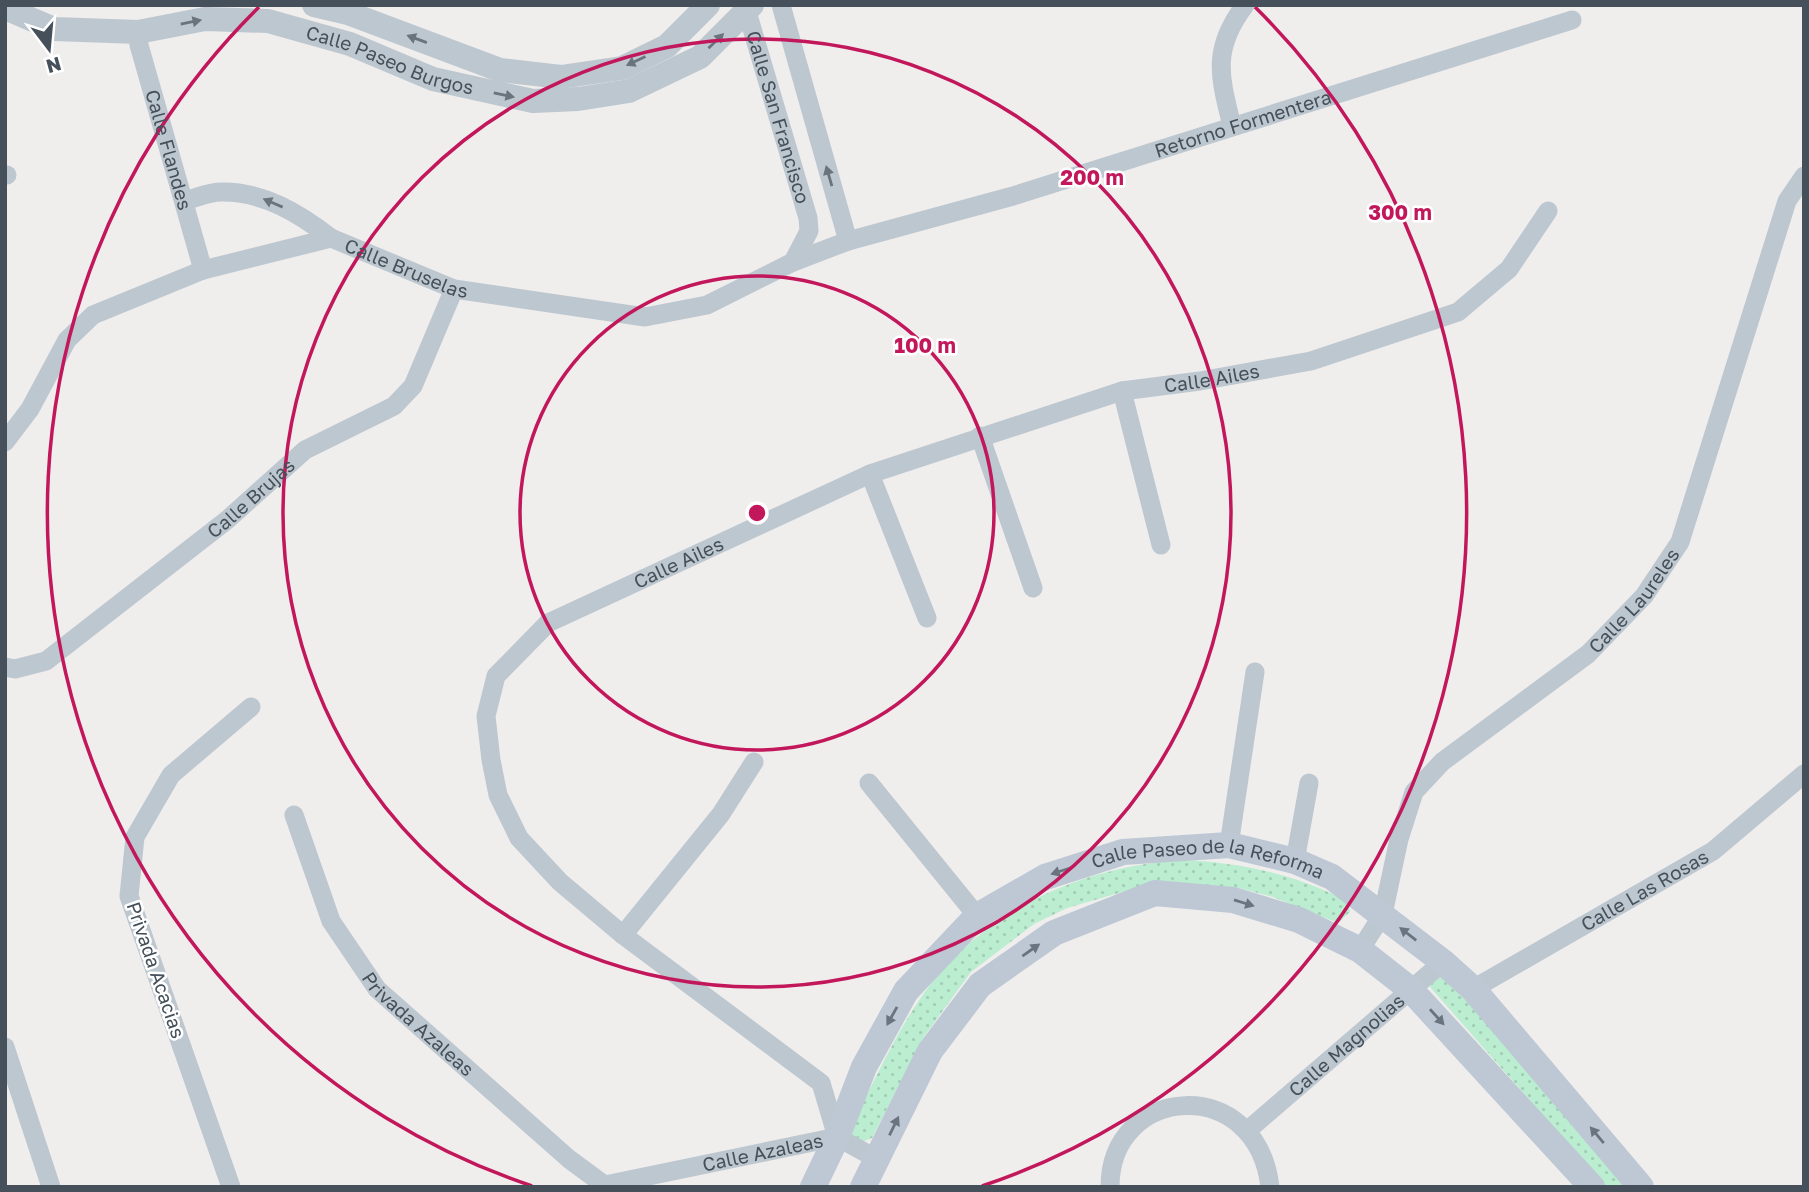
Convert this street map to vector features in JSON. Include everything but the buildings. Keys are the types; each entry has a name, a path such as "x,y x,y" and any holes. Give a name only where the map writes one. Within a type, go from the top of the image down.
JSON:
{"main road":[{"name":"Calle Paseo de la Reforma","path":"813,1187 837,1137 864,1067 906,992 977,916 1045,877 1123,852 1230,845 1295,861 1332,877 1443,962 1473,989 1641,1187"},
{"name":"Calle Paseo de la Reforma","path":"863,1187 930,1051 980,985 1054,933 1155,893 1233,900 1299,920 1360,950 1412,990 1592,1187"}],"street":[{"name":"Calle Paseo Burgos","path":"314,5 348,13 500,70 561,77 622,68 667,46 708,5"},
{"name":"Calle San Francisco","path":"781,5 848,241"},
{"path":"1233,126 1219,73 1223,47 1245,5"},
{"name":"Calle Paseo Burgos","path":"5,8 54,29 138,32 205,19 268,21 350,44 433,79 533,101 578,99 629,91 700,57 748,7"},
{"name":"Calle San Francisco","path":"748,7 809,231 793,262"},
{"name":"Retorno Formentera","path":"793,262 848,241 1013,196 1572,20"},
{"name":"Calle Flandes","path":"138,32 139,45 203,270"},
{"name":"Calle Laureles","path":"1360,950 1383,914 1399,839 1414,792 1442,762 1588,654 1644,596 1680,542 1787,201 1804,176"},
{"path":"184,201 220,191 253,195 301,215 331,238"},
{"name":"Calle Ailes","path":"837,1137 821,1083 623,935 560,882 519,838 498,796 491,760 486,716 496,676 548,623 631,582 870,474 1122,391 1200,381 1311,361 1458,312 1509,269 1548,211"},
{"name":"Calle San Francisco","path":"809,231 842,220"},
{"name":"Calle Bruselas","path":"5,442 30,410 66,340 93,315 203,270 331,238 454,289 645,317 707,305 793,262"},
{"name":"Calle Brujas","path":"5,667 15,669 47,661 227,520 305,450 394,406 413,386 454,289"},
{"path":"1122,391 1161,545"},
{"path":"980,436 1033,588"},
{"path":"870,474 927,618"},
{"path":"1230,845 1255,672"},
{"name":"Privada Acacias","path":"231,1187 129,896 135,837 171,775 251,707"},
{"path":"623,935 721,814 754,762"},
{"name":"Calle Las Rosas","path":"1473,989 1713,851 1804,774"},
{"path":"869,783 977,916"},
{"path":"1295,861 1308,783"},
{"name":"Privada Azaleas","path":"294,815 331,920 377,989 569,1159 605,1186"},
{"name":"Calle Magnolias","path":"1248,1130 1443,962"},
{"path":"5,1046 51,1187"},
{"path":"1110,1187 1113,1160 1124,1139 1140,1122 1161,1110 1184,1105 1208,1107 1230,1116 1248,1130 1262,1150 1270,1187"},
{"name":"Calle Azaleas","path":"605,1186 837,1137 877,1159"}],"green space":[{"path":"1180,860 1243,866 1283,876 1341,898 1348,903 1350,912 1338,923 1273,897 1239,888 1143,886 1067,908 1034,924 971,972 923,1038 872,1138 862,1142 851,1134 851,1127 907,1019 940,973 967,945 998,921 1031,901 1066,885 1103,873"},
{"path":"1449,973 1636,1187 1606,1187 1430,987 1432,981"}]}
